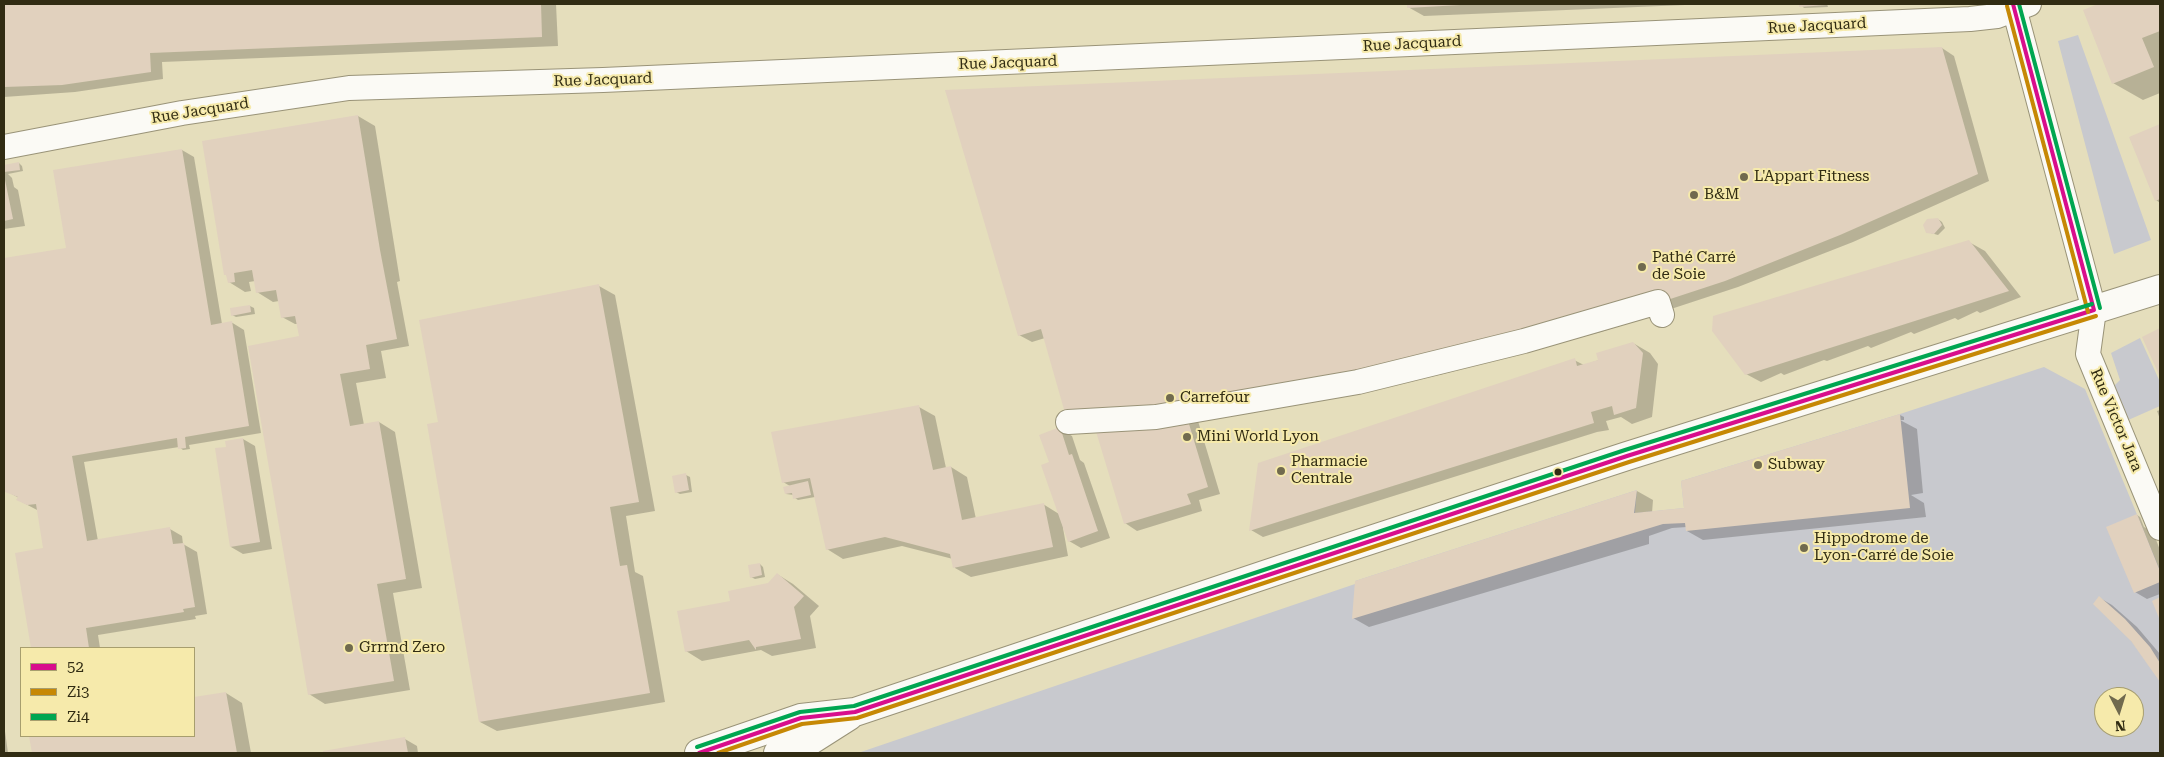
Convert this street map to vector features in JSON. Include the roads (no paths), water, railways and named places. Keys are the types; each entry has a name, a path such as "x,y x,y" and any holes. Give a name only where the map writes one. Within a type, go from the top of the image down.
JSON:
{"main road":[{"path":"699,753 801,718 855,712 1608,462 2160,289"},
{"path":"778,753 806,744 855,712"}],"street":[{"name":"Rue Jacquard","path":"4,147 182,113 349,88 614,80 1970,19 1997,16 2019,5"},
{"path":"2019,5 2094,310"},
{"path":"1068,422 1156,417 1358,382 1524,342 1658,302 1662,315"},
{"name":"Rue Victor Jara","path":"2094,310 2088,354 2160,528"}],"place":[{"name":"L'Appart Fitness","path":"1744,177"},
{"name":"B&M","path":"1694,195"},
{"name":"Pathé Carré de Soie","path":"1642,267"},
{"name":"Carrefour","path":"1170,398"},
{"name":"Mini World Lyon","path":"1187,437"},
{"name":"Subway","path":"1758,465"},
{"name":"Pharmacie Centrale","path":"1281,471"},
{"name":"Hippodrome de Lyon-Carré de Soie","path":"1804,548"},
{"name":"Grrrnd Zero","path":"349,648"}]}
